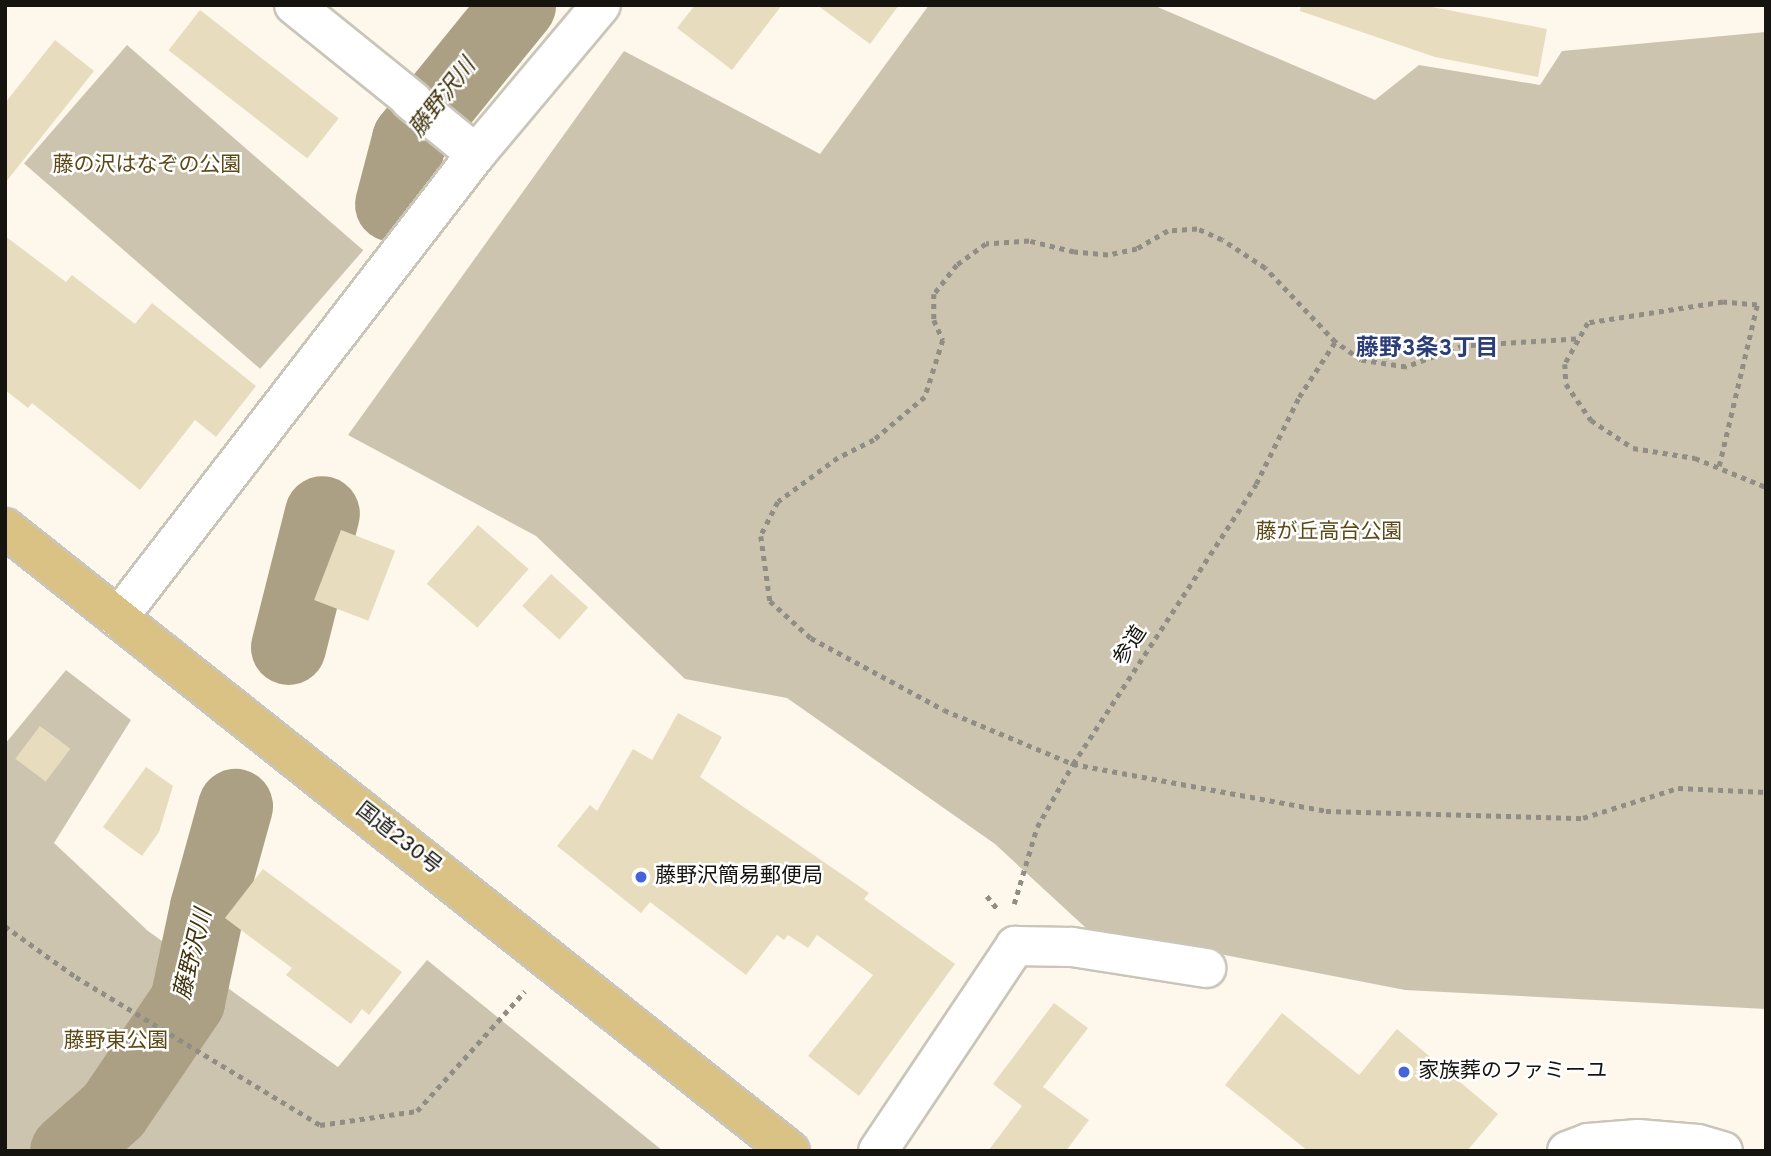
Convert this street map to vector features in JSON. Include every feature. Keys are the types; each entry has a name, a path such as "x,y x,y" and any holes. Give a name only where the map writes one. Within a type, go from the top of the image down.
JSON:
{"highway":[{"name":"国道230号","path":"5,528 553,960 790,1151"}],"street":[{"path":"294,5 476,154"},
{"path":"118,618 476,154 601,5"},
{"path":"878,1151 1015,946 1072,947 1206,968"},
{"path":"1567,1151 1588,1143 1638,1139 1698,1144 1724,1151"}],"path":[{"path":"1576,339 1462,346 1406,367 1361,360 1335,342 1265,268 1222,240 1197,229 1168,231 1137,249 1108,255 1074,253 1029,241 986,244 957,265 934,294 934,320 943,340 925,397 874,440 838,458 778,502 761,536 770,601 811,638 944,710 1073,764 1326,811 1583,818 1678,788 1766,792"},
{"path":"1719,466 1756,305 1723,302 1588,323 1576,339 1565,364 1566,383 1591,420 1633,448 1719,466 1766,487"},
{"name":"参道","path":"1012,911 1037,827 1073,764 1256,484 1299,397 1335,342"},
{"path":"5,926 76,977 221,1062 257,1090 320,1125 417,1111 553,960"}],"green space":[{"name":"藤が丘高台公園","path":"929,5 1153,5 1375,100 1419,65 1540,85 1562,51 1766,32 1766,1009 1405,990 1086,928 995,844 787,698 685,679 536,536 348,435 624,51 820,154"},
{"name":"藤の沢はなぞの公園","path":"127,45 363,250 260,369 24,163"},
{"name":"藤野東公園","path":"66,670 131,720 54,843 148,931 338,1067 427,960 663,1151 5,1151 5,744"}],"building":[{"path":"695,5 782,5 732,70 677,28"},
{"path":"817,5 899,5 870,44"},
{"path":"1301,5 1422,5 1547,29 1538,77 1435,57 1300,11"},
{"path":"200,10 339,118 307,159 169,50"},
{"path":"55,40 94,71 5,183 5,103"},
{"path":"5,236 66,282 72,275 135,324 152,303 256,386 216,437 195,420 140,490 32,403 28,408 5,390"},
{"path":"478,525 529,569 477,628 427,584"},
{"path":"341,530 395,551 368,621 314,600"},
{"path":"551,574 588,607 559,639 522,606"},
{"path":"678,713 722,737 700,777 869,893 864,899 955,964 859,1096 808,1056 873,975 817,935 808,948 788,935 784,940 777,935 746,975 650,902 641,913 557,846 590,805 597,811 633,749 652,760"},
{"path":"40,726 70,749 46,782 15,759"},
{"path":"146,767 173,786 159,832 142,856 103,827"},
{"path":"263,869 402,972 369,1015 362,1009 351,1024 286,975 292,968 225,918"},
{"path":"1054,1003 1088,1028 1043,1087 1089,1120 1066,1151 988,1151 1022,1106 993,1084"},
{"name":"家族葬のファミーユ","path":"1282,1013 1359,1075 1397,1029 1498,1114 1467,1151 1308,1151 1225,1085"}],"waterway":[{"name":"藤野沢川","path":"392,204 409,139 518,5"},
{"name":"藤野沢川","path":"288,647 322,513"},
{"name":"藤野沢川","path":"67,1151 113,1110 187,1001 207,907 235,806"}],"place":[{"name":"藤野沢簡易郵便局","path":"641,877"},
{"name":"家族葬のファミーユ","path":"1404,1072"}],"district":[{"name":"藤野3条3丁目","path":"1427,350"}]}
